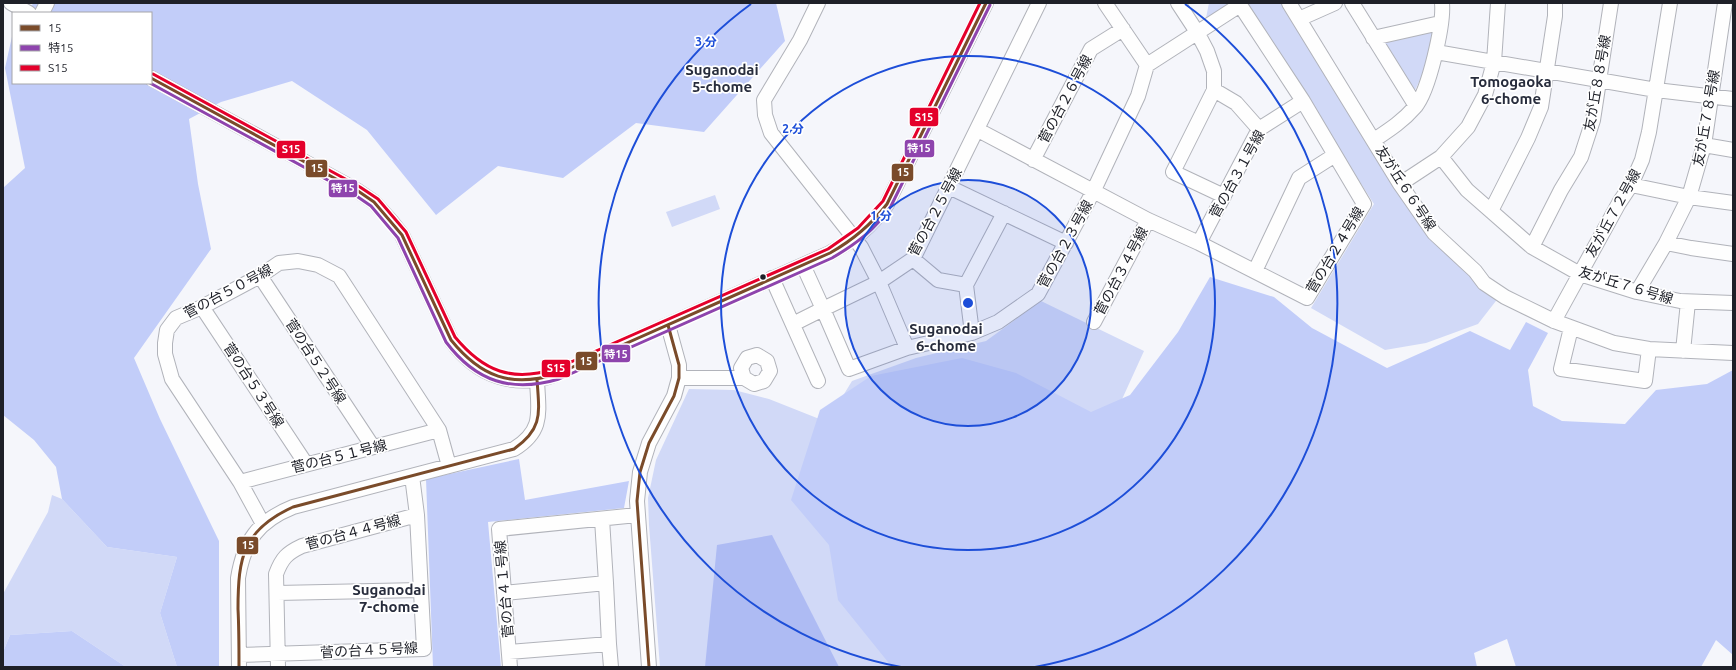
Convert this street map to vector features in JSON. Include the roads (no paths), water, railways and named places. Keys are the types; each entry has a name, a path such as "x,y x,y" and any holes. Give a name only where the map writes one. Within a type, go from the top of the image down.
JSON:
{"street":[{"path":"11,3 27,12"},
{"path":"42,12 47,3"},
{"path":"803,265 824,309 849,369 908,348 879,282 861,247 771,133 765,115 764,100 800,40 818,3"},
{"path":"152,79 336,178 374,202 402,235 451,340 460,353 492,375 513,380 537,379 557,374 830,253 855,239 871,225 887,204 986,3"},
{"name":"菅の台２５号線","path":"793,324 879,282 913,259 978,130 1039,3"},
{"path":"1105,3 1147,65"},
{"path":"1178,3 1197,32 1207,52 1214,71 1214,90 1172,172 1224,196"},
{"name":"友が丘６６号線","path":"1289,3 1400,184 1434,233 1475,271 1484,283 1505,297 1554,321 1614,343 1649,349 1733,353"},
{"path":"1299,19 1335,3"},
{"path":"1352,3 1416,106"},
{"path":"1374,140 1395,126 1416,106 1428,81 1436,52 1442,3"},
{"path":"1400,184 1441,157 1468,127 1485,94 1494,62 1498,3"},
{"path":"1491,211 1528,138 1540,107 1555,16 1554,3"},
{"name":"友が丘８８号線","path":"1532,246 1561,190 1581,157 1593,120 1610,3"},
{"name":"友が丘７２号線","path":"1554,321 1631,185 1642,160 1649,132 1670,3"},
{"name":"友が丘７８号線","path":"1637,292 1666,242 1689,197 1704,145 1710,95 1725,3"},
{"name":"菅の台２４号線","path":"978,130 1093,192 1148,220 1199,243 1307,298 1364,204 1303,101 1240,5 1147,65"},
{"path":"1373,38 1440,23"},
{"name":"菅の台２６号線","path":"1033,160 1091,49 1123,29"},
{"path":"1436,52 1656,90 1710,95 1733,99"},
{"name":"菅の台２３号線","path":"908,348 972,333 998,322 1038,294 1093,192 1138,96 1147,65"},
{"path":"1214,90 1236,103 1259,129"},
{"name":"菅の台３１号線","path":"1199,243 1259,129 1303,101"},
{"path":"1704,145 1733,150"},
{"path":"1255,271 1299,178 1336,155"},
{"name":"友が丘７６号線","path":"1441,157 1467,190 1532,246 1580,274 1637,292 1680,302 1733,303"},
{"path":"1631,185 1689,197 1733,203"},
{"path":"949,187 1066,243"},
{"path":"972,333 966,285 1004,213"},
{"name":"菅の台３４号線","path":"1094,322 1148,220"},
{"path":"1666,242 1691,248 1733,254"},
{"path":"913,259 938,280 966,285"},
{"name":"菅の台５０号線","path":"263,524 240,482 172,379 165,354 165,343 167,330 176,318 260,276 279,263 298,261 318,265 339,276 439,430 449,466"},
{"name":"菅の台５２号線","path":"260,276 373,447"},
{"path":"772,278 818,381"},
{"path":"1683,351 1688,302"},
{"name":"菅の台５３号線","path":"202,306 306,464"},
{"path":"649,667 637,515 638,486 649,443 674,396 680,378 679,365 668,325"},
{"path":"1570,328 1561,369 1645,381 1649,349"},
{"path":"680,378 744,378"},
{"path":"239,661 238,578 240,565 247,546 263,524 278,513 293,507 514,449 526,442 536,427 539,419 537,379"},
{"name":"菅の台５１号線","path":"240,482 439,430"},
{"name":"菅の台４５号線","path":"239,661 278,660 424,649 417,515 412,476"},
{"name":"菅の台４４号線","path":"278,660 276,574 281,561 291,551 302,546 417,515"},
{"name":"菅の台４１号線","path":"510,667 499,529 637,515"},
{"path":"602,519 611,667"},
{"path":"504,592 606,583"},
{"path":"277,593 421,590"},
{"path":"509,652 609,644"}],"district":[{"name":"Suganodai 5-chome","path":"722,78"},
{"name":"Tomogaoka 6-chome","path":"1511,90"},
{"name":"Suganodai 6-chome","path":"946,338"},
{"name":"Suganodai 7-chome","path":"389,598"}]}
